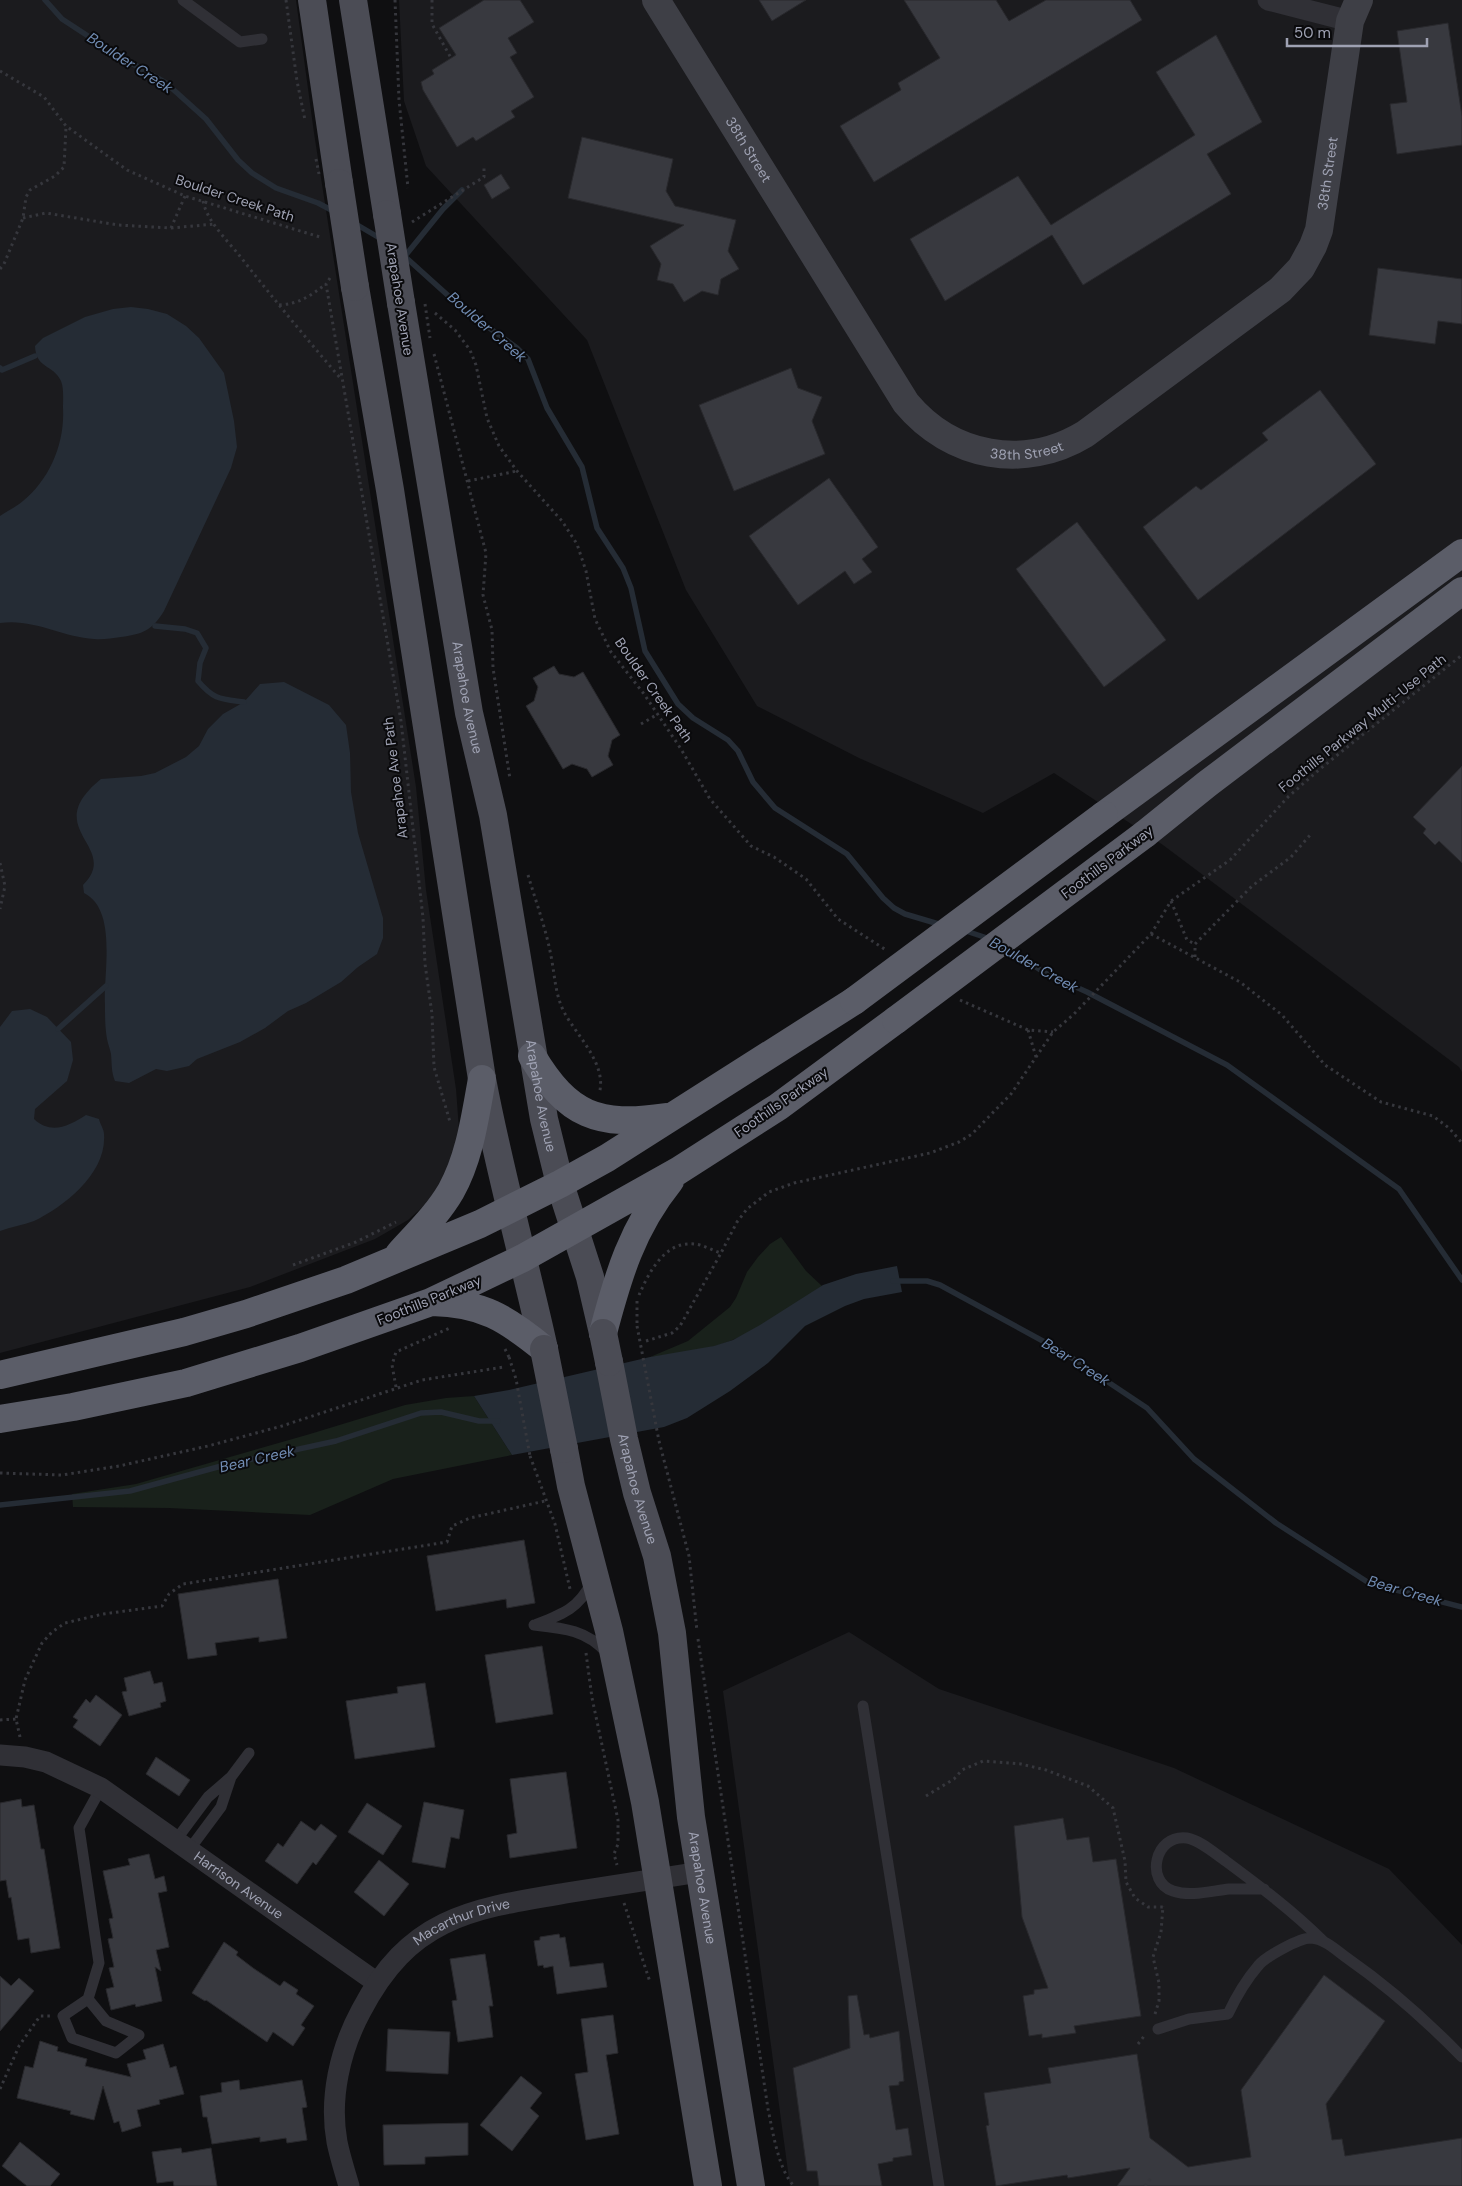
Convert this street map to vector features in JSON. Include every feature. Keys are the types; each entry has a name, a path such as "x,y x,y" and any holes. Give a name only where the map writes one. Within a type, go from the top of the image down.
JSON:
{"highway":[{"path":"0,1375 218,1322 288,1300 391,1262 480,1224 560,1184 854,1001 1462,553"},
{"name":"Foothills Parkway","path":"0,1419 73,1407 186,1383 300,1348 431,1302 524,1258 575,1230 678,1170 778,1107 1145,834 1207,784 1462,592"},
{"path":"532,1056 553,1088 570,1103 592,1114 603,1118 628,1121 672,1116"},
{"path":"391,1262 434,1215 456,1180 470,1139 482,1079"},
{"path":"603,1334 615,1285 627,1250 649,1209 678,1170"},
{"path":"431,1302 459,1303 490,1312 510,1323 544,1349"}],"main road":[{"path":"312,0 339,183 345,279 390,490 482,1079 500,1172 524,1258 544,1349 571,1486 596,1576 616,1663 659,1878 708,2186"},
{"name":"Arapahoe Avenue","path":"353,0 399,213 401,303 469,713 493,814 544,1119 560,1184 590,1277 624,1439 637,1493 656,1556 671,1625 685,1774 751,2186"}],"street":[{"name":"38th Street","path":"656,0 906,403 928,426 950,440 978,450 1005,453 1044,451 1058,448 1085,434 1269,300 1295,276 1309,254 1319,230 1355,11"},
{"path":"1268,0 1355,11"},
{"name":"Harrison Avenue","path":"0,1755 26,1756 46,1762 101,1788 376,1982"},
{"name":"Macarthur Drive","path":"349,2186 337,2141 335,2110 339,2070 354,2024 376,1982 412,1944 439,1926 468,1913 508,1903 700,1872"}],"lane":[{"path":"183,0 240,42 262,39"},
{"path":"596,1576 575,1607 534,1625 561,1628 581,1633 600,1644 616,1663"},
{"path":"863,1706 938,2186"},
{"path":"183,1845 221,1807 232,1777 249,1753"},
{"path":"183,1845 214,1790 232,1777"},
{"path":"88,1999 106,2021 139,2035 116,2053 72,2038 63,2016 88,1999 99,1963 79,1828 101,1788"},
{"path":"1264,1889 1186,1893 1169,1889 1161,1883 1156,1869 1158,1853 1164,1844 1175,1838 1188,1838 1204,1846 1264,1889 1297,1915 1323,1941 1373,1976 1423,2017 1462,2057"},
{"path":"1153,2030 1189,2019 1228,2014 1234,2000 1259,1964 1294,1942 1310,1938 1323,1941"}],"path":[{"path":"286,0 297,81 307,126"},
{"path":"394,0 399,100 409,193"},
{"path":"432,0 432,24 451,58"},
{"name":"Boulder Creek Path","path":"0,71 44,98 66,126 127,170 186,196 320,237"},
{"path":"0,269 4,264 23,218 26,197 30,190 55,176 64,167 66,126"},
{"path":"314,151 316,159"},
{"path":"399,213 413,224 484,177 484,166"},
{"path":"171,228 186,196"},
{"path":"203,201 215,224 278,305 342,379"},
{"path":"23,218 46,213 118,225 171,228 215,224"},
{"path":"278,305 291,305 303,301 326,284 345,279"},
{"name":"Arapahoe Ave Path","path":"326,284 400,721 423,918 425,964 432,1014 433,1058 452,1128"},
{"name":"Boulder Creek Path","path":"435,313 455,330 470,350 476,365 488,418 499,446 517,470 562,521 577,544 586,571 596,619 611,652 658,714 710,799 750,846 774,857 806,879 838,920 886,950"},
{"path":"430,338 486,553 484,595 492,630 493,668 510,783"},
{"path":"468,482 517,470"},
{"name":"Foothills Parkway Multi-Use Path","path":"1053,1032 1073,1015 1151,934 1171,901 1230,860 1294,792 1462,655"},
{"path":"641,724 658,714"},
{"path":"1195,957 1195,944 1252,886 1291,857 1312,834"},
{"path":"0,863 5,886 0,909"},
{"path":"525,866 549,947 556,990 563,1010 598,1066 600,1091 592,1114"},
{"path":"1171,901 1188,940 1195,944"},
{"path":"1151,934 1240,982 1282,1015 1325,1065 1381,1102 1433,1116 1450,1128 1462,1143"},
{"path":"646,1341 672,1333 680,1326 737,1222 748,1209 769,1192 794,1183 930,1153 959,1142 985,1122 1004,1101 1053,1032 1028,1030 951,996"},
{"path":"1028,1030 1036,1058"},
{"path":"293,1265 362,1239 404,1217"},
{"path":"721,1253 692,1244 672,1248 663,1253 643,1286 637,1300 637,1326 659,1441 689,1556 698,1646 768,2109 779,2157 789,2181 794,2186"},
{"path":"396,1387 392,1365 396,1352 460,1325"},
{"path":"509,1357 516,1379 530,1456 555,1524 575,1607"},
{"path":"0,1473 62,1475 119,1466 208,1446 282,1426 396,1387 447,1375 504,1367"},
{"path":"26,1756 16,1719 25,1680 42,1643 65,1623 103,1614 162,1606 169,1594 183,1584 447,1542 452,1526 470,1518 546,1501"},
{"path":"581,1633 592,1698 618,1820 618,1844 614,1854 623,1884 625,1908 651,1984"},
{"path":"0,1720 16,1719"},
{"path":"926,1796 954,1779 962,1770 984,1761 1021,1764 1046,1770 1088,1786 1113,1808 1125,1861 1126,1882 1135,1898 1148,1907 1163,1908"},
{"path":"1154,2018 1159,2001 1159,1983 1153,1957 1161,1932 1163,1908 1169,1889"},
{"path":"0,2089 18,2046 40,2016 63,2016"},
{"path":"1138,2044 1153,2030"},
{"path":"1145,2186 1151,2178"}],"shaded area":[{"path":"0,0 296,0 314,133 416,787 426,890 456,1089 459,1129 452,1168 436,1195 408,1220 375,1239 250,1287 0,1353"},
{"path":"399,0 1462,0 1462,1072 1459,1067 1163,845 1054,773 983,813 859,758 757,706 686,590 587,340 426,166 404,101"},
{"path":"131,307 167,314 186,326 199,338 224,373 234,421 237,447 231,468 164,611 147,630 129,636 97,639 82,638 24,623 0,623 0,516 23,501 41,482 54,459 63,421 61,381 54,372 38,359 35,346 43,338 85,317 113,309"},
{"path":"284,682 329,705 346,725 350,753 351,792 358,833 383,918 383,938 377,954 341,982 306,1003 288,1011 265,1028 240,1042 197,1059 189,1066 167,1071 156,1069 129,1083 115,1081 105,1026 107,944 105,928 95,901 84,893 83,885 92,871 93,859 78,825 77,812 84,797 101,779 155,773 186,757 199,746 208,729 223,714 244,702 260,684"},
{"path":"30,1009 47,1017 71,1042 73,1060 67,1081 35,1109 34,1119 40,1124 53,1128 73,1123 86,1115 99,1119 104,1132 103,1148 99,1162 91,1175 71,1197 34,1221 0,1231 0,1027 12,1011"},
{"path":"781,1237 806,1271 822,1286 771,1320 729,1341 699,1350 650,1357 688,1341 730,1307 747,1272 770,1244"},
{"path":"897,1266 902,1292 864,1299 845,1306 805,1326 768,1363 730,1391 687,1418 664,1427 512,1455 474,1396 509,1390 650,1357 714,1346 733,1340 760,1325 823,1285 856,1274"},
{"path":"474,1396 512,1455 393,1479 310,1515 169,1508 73,1507 72,1494 136,1484 405,1405 446,1398"},
{"path":"849,1632 939,1689 1174,1768 1389,1869 1462,1945 1462,2186 790,2186 723,1691"}],"building":[{"path":"484,0 520,0 534,22 508,38 517,53 510,57 534,97 511,111 515,117 476,141 473,137 457,147 423,90 421,82 434,74 432,70 456,55 439,28"},
{"path":"759,0 806,0 772,21"},
{"path":"904,0 996,0 1009,21 1046,0 1130,0 1142,20 874,182 840,126 901,90 898,83 940,58"},
{"path":"1448,23 1462,116 1462,145 1397,154 1390,104 1407,102 1397,31"},
{"path":"1216,35 1262,122 1207,154 1231,194 1083,285 1052,235 945,301 910,239 1018,176 1051,225 1195,135 1156,72"},
{"path":"582,137 673,159 666,191 675,206 736,220 728,251 739,269 721,279 718,295 702,291 684,302 673,284 657,280 661,264 650,246 684,225 568,198"},
{"path":"501,174 510,188 492,199 484,185"},
{"path":"1378,268 1462,279 1462,324 1438,321 1435,344 1369,335"},
{"path":"791,368 798,388 822,397 812,421 825,454 734,491 699,405"},
{"path":"1320,390 1376,464 1198,600 1143,527 1196,486 1201,490 1268,440 1262,433"},
{"path":"829,478 878,547 862,559 872,572 854,584 845,571 798,605 749,536"},
{"path":"1077,522 1166,640 1104,687 1016,569"},
{"path":"554,666 559,674 574,677 583,672 620,735 612,740 608,756 613,765 592,777 587,769 572,764 563,769 526,706 534,701 538,687 533,678"},
{"path":"1462,766 1462,863 1439,841 1435,845 1423,833 1426,829 1413,817"},
{"path":"524,1540 535,1603 507,1608 506,1599 436,1611 427,1556"},
{"path":"278,1579 287,1638 259,1642 259,1637 215,1643 217,1655 188,1659 178,1594"},
{"path":"542,1646 553,1714 496,1723 485,1655"},
{"path":"150,1671 154,1684 162,1682 166,1701 160,1703 161,1707 129,1716 122,1692 127,1691 124,1678"},
{"path":"425,1683 435,1747 355,1759 346,1701 398,1693 397,1687"},
{"path":"96,1695 122,1715 100,1746 73,1727 78,1720 73,1717 86,1699 90,1703"},
{"path":"156,1757 190,1780 179,1796 146,1774"},
{"path":"566,1772 577,1848 510,1858 507,1835 517,1833 510,1779"},
{"path":"21,1799 22,1807 34,1805 41,1849 44,1849 60,1948 31,1953 29,1938 18,1940 11,1897 9,1898 6,1880 0,1881 0,1803"},
{"path":"424,1802 464,1810 459,1839 451,1837 445,1868 412,1862"},
{"path":"367,1803 402,1826 383,1855 348,1832"},
{"path":"1063,1818 1067,1840 1089,1837 1093,1862 1116,1859 1141,2016 1074,2026 1076,2033 1042,2038 1042,2034 1029,2036 1023,1996 1034,1994 1034,1990 1048,1988 1022,1917 1014,1826"},
{"path":"301,1821 315,1831 321,1824 337,1836 316,1865 313,1862 297,1884 265,1861 278,1843 283,1847"},
{"path":"149,1854 155,1879 164,1876 167,1891 158,1893 169,1947 156,1950 161,1971 155,1967 162,2001 136,2007 135,2004 111,2010 106,1989 114,1987 109,1968 114,1967 108,1939 113,1938 109,1919 113,1918 103,1871 130,1865 128,1859"},
{"path":"379,1860 409,1884 384,1916 354,1892"},
{"path":"559,1934 560,1938 565,1937 570,1967 603,1963 607,1987 557,1994 553,1966 544,1968 543,1965 538,1966 534,1941 540,1940 540,1937"},
{"path":"224,1942 238,1952 236,1955 253,1968 280,1986 284,1981 298,1990 296,1994 314,2006 301,2025 305,2028 293,2046 273,2032 267,2042 206,2000 192,1993"},
{"path":"485,1954 493,2006 489,2006 493,2037 458,2042 452,2001 457,2000 450,1959"},
{"path":"1324,1975 1385,2021 1326,2104 1332,2140 1342,2139 1345,2156 1462,2138 1462,2186 1117,2186 1130,2168 1068,2178 1067,2175 996,2186 986,2126 989,2125 984,2093 1051,2083 1048,2068 1137,2054 1150,2138 1188,2167 1251,2157 1241,2090"},
{"path":"0,1976 11,1986 19,1978 34,1991 0,2031"},
{"path":"857,1995 864,2035 869,2034 870,2038 899,2031 904,2081 899,2082 899,2085 889,2086 896,2130 908,2128 912,2155 893,2158 893,2161 878,2164 882,2186 819,2186 817,2171 807,2171 793,2068 850,2048 848,1996"},
{"path":"613,2015 618,2053 606,2055 619,2134 586,2140 575,2074 588,2072 581,2019"},
{"path":"388,2029 450,2032 448,2074 386,2071"},
{"path":"40,2041 58,2047 57,2051 87,2059 85,2066 131,2077 127,2064 146,2059 143,2050 163,2044 170,2068 176,2066 184,2094 159,2100 160,2104 137,2110 141,2126 122,2132 119,2121 114,2123 103,2086 94,2120 70,2114 71,2111 17,2098 25,2066 33,2068"},
{"path":"521,2076 542,2093 530,2108 539,2116 512,2151 480,2125"},
{"path":"239,2080 240,2090 302,2080 307,2107 302,2108 307,2140 287,2143 286,2138 260,2142 260,2137 212,2144 207,2117 203,2117 200,2096 222,2092 221,2083"},
{"path":"468,2123 468,2155 425,2157 425,2164 384,2165 383,2125"},
{"path":"20,2142 60,2174 50,2186 27,2186 2,2166"},
{"path":"181,2148 182,2153 211,2148 217,2186 174,2186 173,2181 157,2183 152,2152"}],"waterway":[{"name":"Boulder Creek","path":"45,0 62,19 114,53 166,83 206,119 238,160 252,173 276,188 318,203 335,212"},
{"path":"405,256 443,209 462,190"},
{"name":"Boulder Creek","path":"354,223 383,240"},
{"name":"Boulder Creek","path":"402,254 463,309 517,348 528,359 547,408 582,467 597,528 623,568 631,588 645,651 678,704 693,718 728,740 738,751 753,782 775,808 847,854 883,898 894,908 905,914 942,925"},
{"path":"0,368 2,370 35,356"},
{"path":"155,626 185,629 197,633 206,648 200,663 198,681 218,698 244,702"},
{"name":"Boulder Creek","path":"963,930 990,939"},
{"name":"Boulder Creek","path":"1007,948 1045,973 1087,992 1227,1065 1399,1189 1462,1280"},
{"path":"58,1029 106,986"},
{"name":"Bear Creek","path":"893,1281 927,1281 940,1285 1063,1352 1147,1408 1194,1459 1276,1523 1369,1583 1462,1607"},
{"name":"Bear Creek","path":"0,1505 130,1491 225,1465 336,1441 421,1413 441,1412 479,1421 498,1421"}]}
